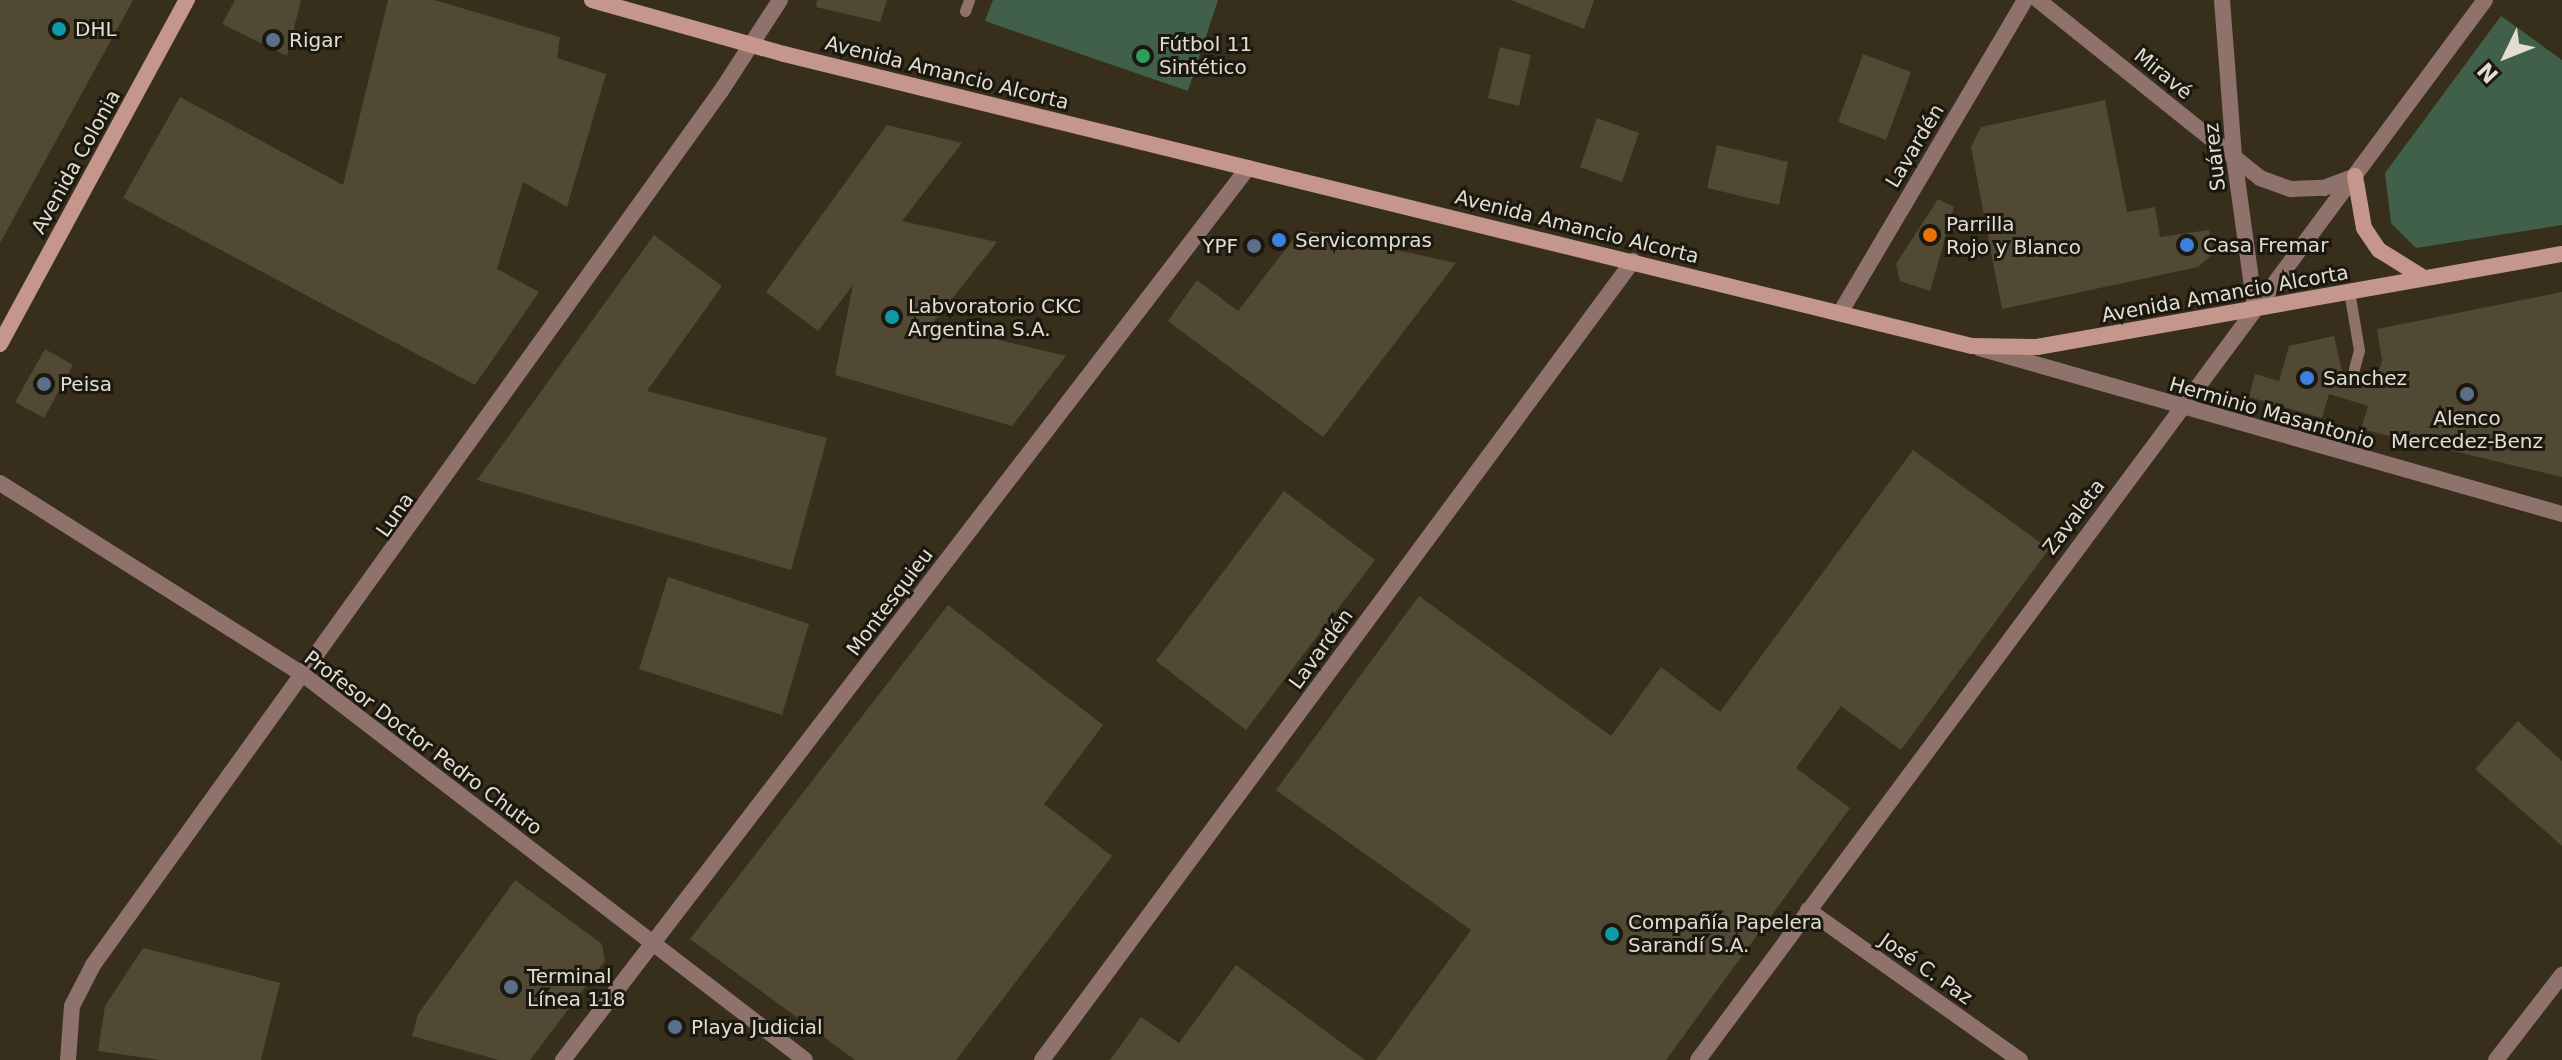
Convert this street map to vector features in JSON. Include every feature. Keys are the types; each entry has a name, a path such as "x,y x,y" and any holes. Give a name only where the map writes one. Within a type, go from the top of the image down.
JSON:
{"main road":[{"name":"Avenida Colonia","path":"0,344 187,0"},
{"name":"Avenida Amancio Alcorta","path":"592,0 752,46 1972,346 2037,347 2562,254"},
{"path":"2355,176 2364,228 2379,250 2424,278"}],"street":[{"name":"Luna","path":"68,1060 70,1020 79,987 305,676 752,46 780,0"},
{"name":"Lavardén","path":"1840,313 2025,0"},
{"name":"Miravé","path":"2038,0 2260,178 2291,189 2324,188 2355,176"},
{"name":"Suárez","path":"2222,0 2234,157 2255,309"},
{"name":"Zavaleta","path":"1698,1060 2485,0"},
{"name":"Montesquieu","path":"563,1060 1248,168"},
{"name":"Lavardén","path":"1042,1060 1633,261"},
{"name":"Herminio Masantonio","path":"1972,346 2179,409 2562,514"},
{"name":"Profesor Doctor Pedro Chutro","path":"0,483 305,676 805,1060"},
{"name":"José C. Paz","path":"1808,910 2020,1060"},
{"path":"2496,1060 2562,975"}],"lane":[{"path":"2349,291 2359,350 2354,369"}],"green space":[{"name":"Fútbol 11 Sintético","path":"993,0 1218,0 1188,91 985,21"},
{"path":"2501,16 2562,60 2562,225 2416,248 2391,223 2385,173"}],"building":[{"path":"0,0 133,0 0,243"},
{"name":"Rigar","path":"235,0 301,0 287,56 222,24"},
{"path":"388,0 434,0 560,37 557,58 606,74 567,207 523,182 497,269 539,292 475,385 123,198 180,97 343,185"},
{"path":"817,0 887,0 880,22 816,7"},
{"path":"1511,0 1594,0 1584,29"},
{"path":"1500,47 1531,55 1519,106 1488,98"},
{"path":"1863,54 1911,72 1886,140 1838,122"},
{"path":"2105,100 2127,212 2155,207 2160,237 2209,230 2213,254 2198,267 2002,309 1971,147 1981,127"},
{"path":"1597,118 1639,133 1622,182 1580,167"},
{"name":"Labvoratorio CKC Argentina S.A.","path":"887,125 962,143 902,221 997,242 932,324 1066,356 1012,426 835,375 853,285 818,331 766,292"},
{"path":"1717,145 1788,162 1779,205 1707,188"},
{"name":"Parrilla Rojo y Blanco","path":"1938,199 1954,207 1930,291 1900,281 1896,264"},
{"path":"1301,229 1456,263 1323,437 1168,321 1197,280 1238,311"},
{"path":"654,235 722,286 647,391 827,438 791,570 477,480"},
{"name":"Alenco Mercedez-Benz","path":"2562,292 2562,477 2361,429 2368,406 2329,394 2322,418 2249,397 2255,374 2279,381 2289,346 2334,336 2342,371 2376,382 2382,360 2377,329"},
{"name":"Peisa","path":"45,349 73,365 44,418 15,402"},
{"path":"1913,450 2049,549 1901,750 1841,706 1796,768 1850,808 1666,1060 1376,1060 1471,930 1276,790 1419,596 1611,736 1661,667 1720,712"},
{"path":"1284,491 1375,560 1246,730 1156,661"},
{"path":"668,577 809,624 782,715 639,669"},
{"path":"948,605 1103,725 1044,804 1112,856 956,1060 855,1060 690,939"},
{"path":"2518,721 2562,761 2562,846 2475,769"},
{"name":"Terminal Línea 118","path":"515,880 602,944 605,961 530,1060 499,1060 412,1036 418,1014"},
{"path":"143,948 280,983 261,1060 160,1060 98,1051 105,1006"},
{"path":"1236,965 1365,1060 1110,1060 1141,1017 1179,1043"}],"place":[{"name":"DHL","path":"59,29"},
{"name":"Rigar","path":"273,40"},
{"name":"Fútbol 11 Sintético","path":"1143,56"},
{"name":"Parrilla Rojo y Blanco","path":"1930,235"},
{"name":"Servicompras","path":"1279,240"},
{"name":"Casa Fremar","path":"2187,245"},
{"name":"YPF","path":"1254,246"},
{"name":"Labvoratorio CKC Argentina S.A.","path":"892,317"},
{"name":"Sanchez","path":"2307,378"},
{"name":"Peisa","path":"44,384"},
{"name":"Alenco Mercedez-Benz","path":"2467,394"},
{"name":"Compañía Papelera Sarandí S.A.","path":"1612,934"},
{"name":"Terminal Línea 118","path":"511,987"},
{"name":"Playa Judicial","path":"675,1027"}]}
